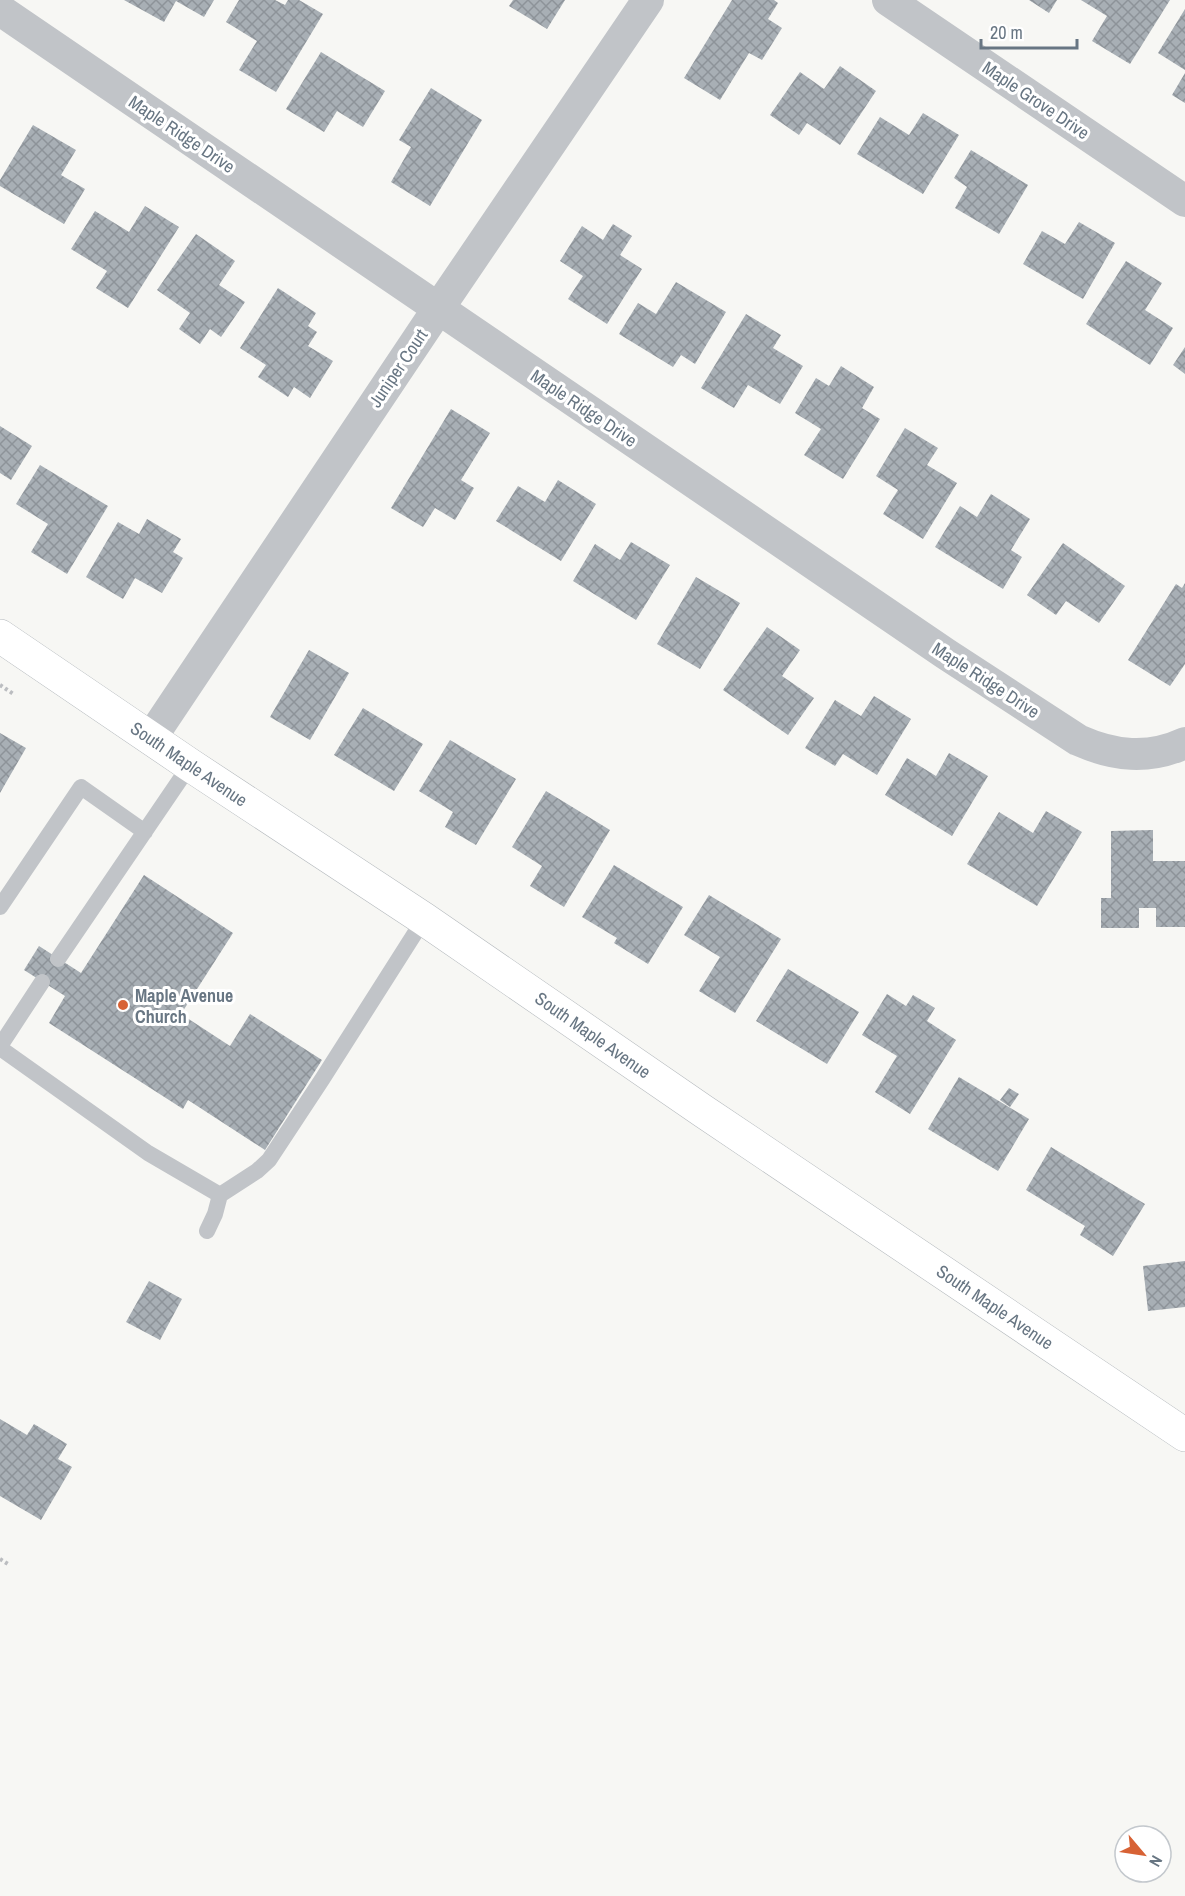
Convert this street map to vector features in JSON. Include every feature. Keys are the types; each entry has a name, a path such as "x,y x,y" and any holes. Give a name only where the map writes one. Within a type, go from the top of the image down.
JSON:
{"main road":[{"name":"South Maple Avenue","path":"0,636 190,765 424,919 703,1111 1185,1435"}],"street":[{"name":"Juniper Court","path":"151,738 648,0"},
{"name":"Maple Grove Drive","path":"888,0 1185,201"},
{"name":"Maple Ridge Drive","path":"0,10 946,654 1078,740 1101,750 1128,755 1156,753 1185,743"}],"lane":[{"path":"58,959 190,765"},
{"path":"0,907 81,787 145,832"},
{"path":"207,1231 220,1196 269,1160 424,919"},
{"path":"42,982 7,1022 0,1047 148,1153 220,1196"}],"path":[{"path":"0,685 15,695"},
{"path":"0,1558 8,1564"}],"building":[{"path":"124,0 214,0 204,17 176,1 164,22"},
{"path":"239,0 275,0 285,5 288,0 299,0 323,14 276,92 239,70 257,41 226,22"},
{"path":"513,0 565,0 547,29 509,6"},
{"path":"732,0 774,0 778,3 768,19 782,28 762,60 749,53 720,100 684,78"},
{"path":"1029,0 1057,0 1049,13"},
{"path":"1081,0 1170,0 1130,64 1092,41 1107,16"},
{"path":"1185,9 1185,70 1158,53"},
{"path":"321,52 385,91 363,127 337,111 324,132 286,109"},
{"path":"840,66 876,91 840,145 807,123 799,135 770,115 800,72 824,89"},
{"path":"1185,73 1185,103 1172,95"},
{"path":"431,88 482,120 430,206 391,182 411,147 399,140"},
{"path":"923,113 959,135 923,194 857,154 880,117 909,135"},
{"path":"33,125 76,150 61,175 85,189 64,224 0,186 0,180"},
{"path":"971,150 1028,185 999,234 955,208 967,187 954,178"},
{"path":"145,206 179,227 128,308 96,288 107,271 71,249 95,211 129,232"},
{"path":"1079,222 1115,243 1083,299 1023,264 1042,231 1065,244"},
{"path":"613,224 632,236 620,255 642,269 607,324 568,299 583,276 560,261 582,226 603,240"},
{"path":"196,234 235,261 219,285 245,302 221,337 210,329 200,344 179,329 190,313 157,290"},
{"path":"1126,261 1162,283 1145,310 1173,328 1150,365 1086,324"},
{"path":"676,282 726,312 695,364 681,355 673,367 619,334 638,303 656,314"},
{"path":"278,288 316,313 308,326 317,332 308,346 333,361 310,398 294,387 288,397 258,377 266,365 240,348"},
{"path":"746,314 781,335 773,348 803,366 780,404 748,385 734,408 701,388"},
{"path":"1185,347 1185,374 1173,365"},
{"path":"841,366 874,387 862,408 880,419 843,479 804,455 821,429 795,413 816,378 829,386"},
{"path":"451,409 490,433 461,480 474,488 455,520 435,508 423,527 391,508"},
{"path":"0,426 32,446 11,480 0,473"},
{"path":"905,428 938,448 927,465 957,483 923,539 883,514 898,490 876,476"},
{"path":"40,465 108,506 67,574 31,552 48,524 16,504"},
{"path":"558,480 596,504 561,561 496,521 518,486 545,502"},
{"path":"991,494 1030,519 1011,550 1022,557 1003,589 935,547 960,506 977,517"},
{"path":"147,519 181,539 173,552 183,558 162,593 135,578 123,599 86,577 118,522 139,534"},
{"path":"631,542 670,565 636,620 573,581 595,544 620,560"},
{"path":"1063,543 1125,586 1099,623 1066,601 1056,615 1027,595"},
{"path":"696,577 740,603 700,669 657,644"},
{"path":"1185,583 1185,664 1170,686 1128,660 1176,584 1182,588"},
{"path":"767,627 800,650 782,676 814,698 788,735 723,690"},
{"path":"309,650 349,673 310,740 270,717"},
{"path":"874,696 911,719 877,775 843,754 835,766 805,748 835,700 861,716"},
{"path":"363,708 423,744 394,791 334,755"},
{"path":"0,733 26,748 0,793"},
{"path":"450,740 516,779 476,845 445,827 453,812 419,791"},
{"path":"949,753 988,776 952,836 885,795 907,758 936,776"},
{"path":"546,791 610,830 564,907 530,886 542,866 512,847"},
{"path":"1046,811 1082,832 1037,906 967,864 999,812 1033,833"},
{"path":"1153,830 1153,861 1185,861 1185,927 1156,927 1156,908 1139,908 1139,928 1101,928 1101,898 1111,898 1111,831"},
{"path":"614,865 683,907 648,964 614,943 617,938 582,917"},
{"name":"Maple Avenue Church","path":"144,875 233,933 181,1014 230,1046 250,1014 322,1060 265,1150 188,1100 183,1109 49,1023 65,996 24,970 39,946 81,973"},
{"path":"709,895 781,939 735,1013 699,991 720,957 684,935"},
{"path":"788,969 859,1012 827,1064 756,1021"},
{"path":"887,994 906,1006 913,995 935,1008 927,1021 956,1040 910,1114 875,1092 897,1056 862,1035"},
{"path":"959,1077 1029,1119 998,1171 928,1129"},
{"path":"1009,1088 1019,1094 1010,1107 1000,1100"},
{"path":"1051,1147 1145,1204 1113,1256 1080,1235 1085,1226 1026,1190"},
{"path":"1185,1261 1185,1307 1148,1311 1143,1266"},
{"path":"149,1281 182,1299 160,1340 126,1322"},
{"path":"0,1419 27,1435 34,1424 67,1444 58,1459 72,1467 41,1520 0,1496"}],"place":[{"name":"Maple Avenue Church","path":"123,1005"}]}
